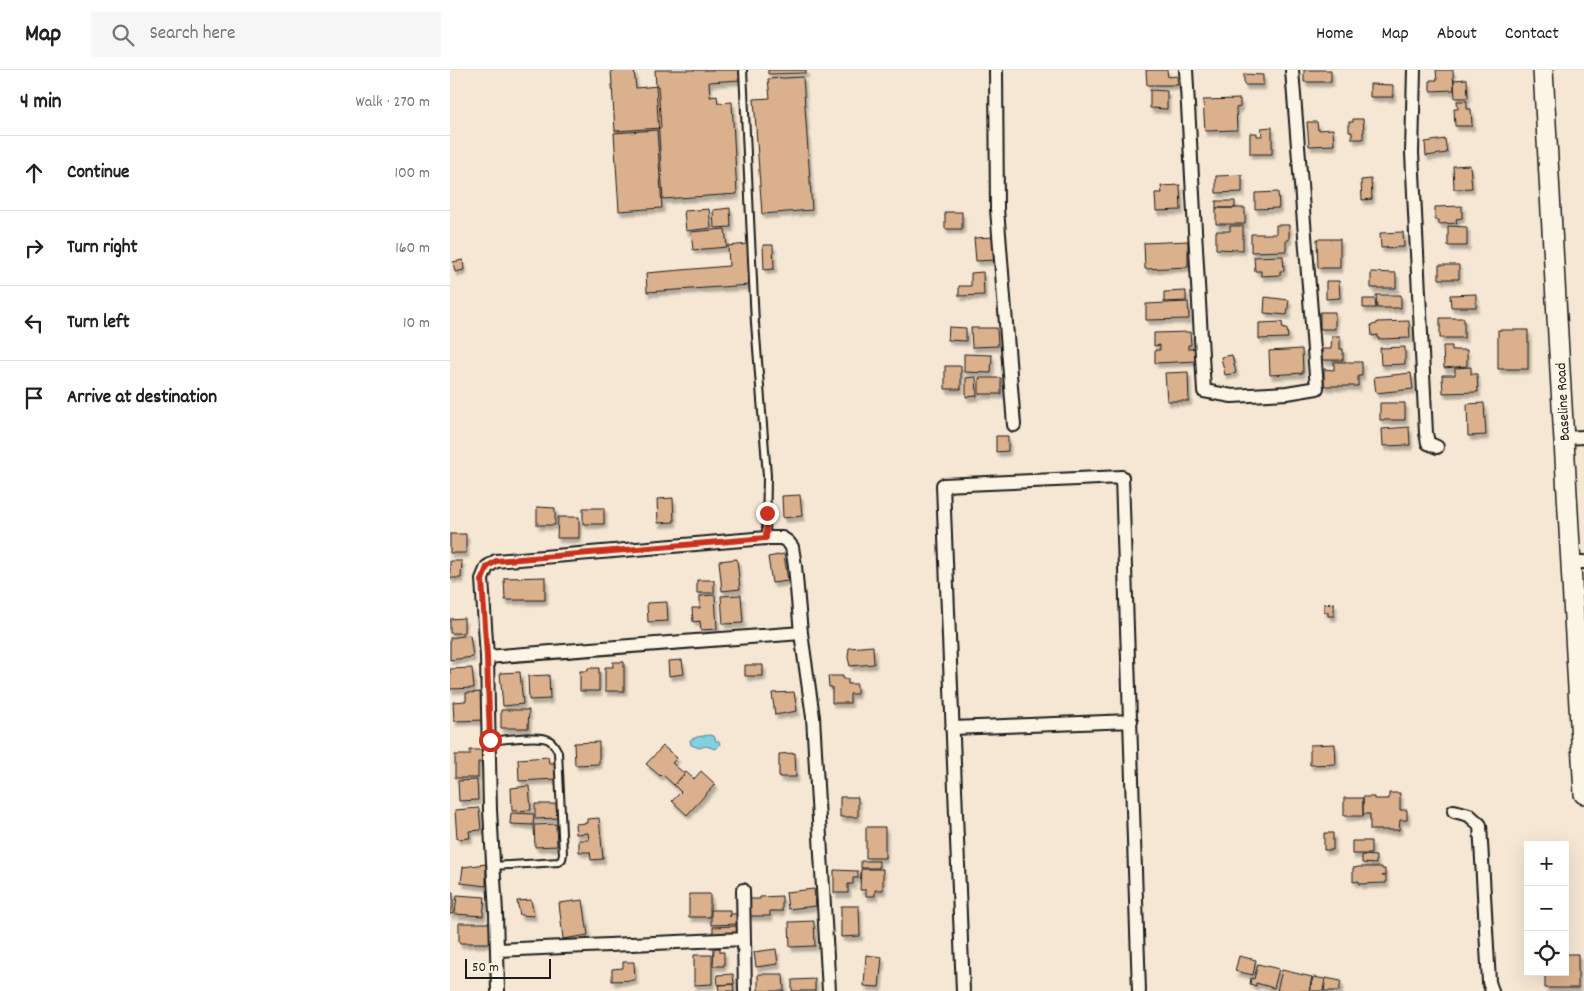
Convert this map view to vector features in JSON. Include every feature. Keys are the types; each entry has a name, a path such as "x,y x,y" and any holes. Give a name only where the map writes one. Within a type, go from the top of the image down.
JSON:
{"main road":[{"name":"Baseline Road","path":"1543,70 1564,438 1578,562 1584,794"}],"street":[{"path":"996,70 997,208 1014,425"},
{"path":"1186,70 1204,391 1232,396 1287,393 1317,388 1292,70"},
{"path":"1414,70 1412,152 1426,433 1428,443 1437,447"},
{"path":"1564,438 1584,437"},
{"path":"963,991 943,485 1122,477 1139,991"},
{"path":"498,991 490,810 487,657 482,580 487,567 496,561 782,538 792,547 801,633 813,717 829,991"},
{"path":"487,657 801,633"},
{"path":"952,728 1131,721"},
{"path":"1454,811 1469,815 1480,825 1489,982 1492,991"},
{"path":"743,890 745,991"},
{"path":"497,950 744,939"}],"lane":[{"path":"743,70 755,323 767,476 766,538"},
{"path":"490,740 527,737 547,738 554,744 558,752 563,854 559,862 493,866"}],"water":[{"path":"709,735 714,736 716,741 719,741 720,745 715,749 706,746 699,748 691,745 690,740"}],"building":[{"path":"611,70 634,70 636,88 658,86 661,128 615,131"},
{"path":"655,70 739,70 740,80 709,82 710,97 717,96 718,103 732,102 737,194 663,199"},
{"path":"768,70 806,70 806,73 768,74"},
{"path":"1146,70 1167,70 1168,77 1177,76 1178,85 1147,85"},
{"path":"1304,70 1331,70 1331,82 1304,82"},
{"path":"1436,70 1453,70 1454,90 1430,91 1430,80 1437,80"},
{"path":"1244,74 1263,75 1263,85 1244,85"},
{"path":"803,77 812,210 762,214 754,99 770,98 768,79"},
{"path":"1467,79 1468,98 1455,98 1454,80"},
{"path":"1370,84 1393,85 1393,97 1370,97"},
{"path":"1150,90 1167,91 1167,109 1150,108"},
{"path":"1240,99 1240,107 1236,108 1237,130 1205,131 1203,100"},
{"path":"1457,101 1467,101 1467,109 1471,109 1472,126 1455,126 1454,109 1458,109"},
{"path":"1353,119 1363,119 1363,139 1352,139 1352,132 1349,132 1349,122 1353,122"},
{"path":"1307,122 1317,122 1318,130 1333,129 1334,145 1309,146"},
{"path":"1272,127 1272,154 1250,154 1250,133 1257,133 1257,136 1262,136 1261,128"},
{"path":"657,130 662,208 619,211 614,133"},
{"path":"1445,139 1447,153 1426,156 1425,142"},
{"path":"1470,165 1472,188 1454,189 1453,166"},
{"path":"1242,175 1242,192 1216,193 1216,176"},
{"path":"1371,179 1372,199 1362,200 1361,180"},
{"path":"1180,185 1181,210 1156,211 1155,193 1162,193 1161,186"},
{"path":"1278,192 1279,208 1255,209 1255,193"},
{"path":"1216,201 1235,201 1235,208 1216,208"},
{"path":"1462,206 1462,218 1456,219 1457,223 1439,224 1439,220 1435,220 1435,207"},
{"path":"730,208 731,227 714,228 713,210"},
{"path":"1216,208 1245,208 1245,224 1216,224"},
{"path":"709,209 711,228 686,231 684,211"},
{"path":"945,212 962,212 962,229 945,229"},
{"path":"1276,225 1289,225 1289,240 1286,240 1286,251 1251,252 1251,234 1276,234"},
{"path":"1230,226 1243,226 1243,250 1216,249 1216,231 1230,231"},
{"path":"1448,226 1467,227 1467,246 1448,246"},
{"path":"725,229 727,247 693,250 691,232"},
{"path":"1403,232 1404,247 1381,248 1380,233"},
{"path":"993,237 995,260 976,261 974,238"},
{"path":"1317,239 1340,239 1340,268 1318,268"},
{"path":"1188,241 1188,267 1145,269 1144,243"},
{"path":"748,244 750,285 647,292 646,273 729,266 728,246"},
{"path":"763,245 773,245 774,269 764,270"},
{"path":"1283,256 1284,271 1280,271 1280,275 1261,276 1261,271 1255,271 1254,257"},
{"path":"463,260 464,270 455,272 453,262"},
{"path":"1439,265 1459,265 1459,279 1439,279"},
{"path":"983,272 984,295 959,296 959,286 971,286 971,273"},
{"path":"1371,272 1396,273 1396,288 1371,288"},
{"path":"1326,281 1339,281 1340,298 1326,299"},
{"path":"1186,291 1186,301 1164,302 1164,292"},
{"path":"1476,294 1476,307 1451,307 1450,295"},
{"path":"1376,295 1401,295 1401,308 1377,308"},
{"path":"1265,297 1289,300 1287,315 1264,313"},
{"path":"1363,299 1375,299 1376,308 1363,308"},
{"path":"1188,302 1189,319 1146,320 1146,304"},
{"path":"1320,312 1335,312 1335,329 1320,329"},
{"path":"1440,318 1464,318 1464,338 1440,338"},
{"path":"1409,321 1410,338 1378,339 1378,335 1372,336 1371,325 1377,324 1377,322"},
{"path":"1282,322 1283,329 1287,329 1288,338 1259,339 1259,323"},
{"path":"949,327 966,328 966,341 948,340"},
{"path":"971,328 997,328 998,346 972,347"},
{"path":"1498,330 1528,330 1528,369 1498,369"},
{"path":"1190,332 1191,345 1188,345 1188,349 1197,348 1197,361 1155,363 1155,350 1160,350 1160,345 1154,346 1154,333"},
{"path":"1332,336 1340,336 1340,349 1343,349 1343,360 1322,360 1322,349 1331,349"},
{"path":"1443,346 1452,346 1452,350 1467,350 1467,366 1444,368"},
{"path":"1405,347 1405,364 1381,365 1380,348"},
{"path":"1302,349 1303,373 1270,375 1269,351"},
{"path":"964,354 992,355 991,373 964,372"},
{"path":"1232,355 1236,373 1225,375 1221,357"},
{"path":"1334,362 1362,362 1362,376 1358,376 1358,386 1324,386 1324,369 1334,370"},
{"path":"945,366 961,366 961,389 945,389"},
{"path":"1471,367 1471,374 1477,374 1478,392 1443,393 1442,375 1455,375 1455,368"},
{"path":"1188,372 1189,401 1167,401 1165,373"},
{"path":"1411,373 1413,389 1376,393 1374,377"},
{"path":"976,377 977,396 966,397 966,378"},
{"path":"979,378 1001,378 1001,394 979,394"},
{"path":"1380,403 1405,403 1405,420 1380,420"},
{"path":"1484,403 1486,435 1468,436 1467,404"},
{"path":"1409,427 1410,445 1383,446 1382,429"},
{"path":"996,436 1008,436 1008,451 996,452"},
{"path":"800,495 802,516 783,518 782,496"},
{"path":"673,498 674,522 658,523 657,499"},
{"path":"537,507 555,508 555,525 537,525"},
{"path":"583,508 604,508 604,524 583,524"},
{"path":"558,517 579,517 579,538 557,538"},
{"path":"450,534 466,534 466,553 450,553"},
{"path":"784,554 788,581 772,583 768,557"},
{"path":"737,559 740,589 722,591 719,561"},
{"path":"450,561 462,561 461,578 450,578"},
{"path":"545,577 545,600 505,600 504,578"},
{"path":"697,580 714,580 714,593 697,593"},
{"path":"715,595 717,629 701,630 700,621 693,622 692,608 700,608 700,596"},
{"path":"741,595 743,623 723,624 721,596"},
{"path":"667,602 668,621 648,622 647,603"},
{"path":"1334,603 1334,616 1328,616 1328,612 1324,612 1324,604"},
{"path":"464,618 464,633 450,633 450,619"},
{"path":"470,635 473,657 450,660 450,638"},
{"path":"873,646 874,664 850,666 848,658 849,648"},
{"path":"682,660 684,674 669,676 668,661"},
{"path":"613,662 624,662 624,691 605,691 605,667 613,667"},
{"path":"745,665 763,665 763,676 745,676"},
{"path":"472,668 474,688 450,689 450,669"},
{"path":"588,668 599,668 599,691 580,691 580,671 588,671"},
{"path":"520,672 523,704 503,706 500,673"},
{"path":"549,675 550,699 529,700 528,676"},
{"path":"828,676 843,676 843,679 848,679 848,684 857,684 857,694 850,694 850,703 832,703 832,687 829,687"},
{"path":"484,692 486,720 454,721 453,702 466,701 466,693"},
{"path":"794,692 797,711 775,715 772,693"},
{"path":"501,710 529,710 528,728 501,728"},
{"path":"599,742 599,764 575,765 574,743"},
{"path":"1335,744 1336,764 1310,765 1310,745"},
{"path":"663,746 677,758 672,763 685,774 674,785 662,774 660,776 646,764"},
{"path":"470,750 482,750 482,762 478,762 478,778 455,778 455,755 470,755"},
{"path":"795,753 796,777 779,777 779,754"},
{"path":"548,757 549,763 555,763 556,779 519,781 518,759"},
{"path":"701,771 715,784 687,815 672,801 681,792 674,785 686,772 694,779"},
{"path":"477,780 478,800 459,801 458,781"},
{"path":"529,786 531,810 512,811 511,788"},
{"path":"1389,793 1400,793 1400,810 1407,810 1407,820 1400,820 1399,830 1370,830 1370,814 1363,814 1363,797 1389,799"},
{"path":"840,797 858,797 858,817 840,817"},
{"path":"1344,798 1363,798 1363,816 1344,816"},
{"path":"535,804 558,804 558,818 535,819"},
{"path":"479,808 481,830 469,831 470,838 457,839 455,810"},
{"path":"511,813 534,814 533,825 510,824"},
{"path":"599,818 603,859 591,860 590,852 579,852 579,840 589,840 588,833 576,834 575,824 587,823 587,819"},
{"path":"556,824 557,846 535,847 534,825"},
{"path":"866,827 885,827 885,858 866,858"},
{"path":"1324,833 1333,833 1333,850 1324,850"},
{"path":"1352,841 1371,841 1371,854 1352,854"},
{"path":"1362,855 1376,856 1376,864 1362,863"},
{"path":"861,861 879,861 879,868 861,868"},
{"path":"486,864 486,886 461,883 463,867"},
{"path":"1382,867 1382,869 1385,869 1385,875 1382,876 1386,876 1386,883 1359,884 1359,881 1353,882 1353,868"},
{"path":"861,869 883,869 883,890 875,890 875,896 866,896 866,890 860,890"},
{"path":"834,870 858,871 858,878 853,878 853,884 848,884 848,893 834,893"},
{"path":"814,889 816,906 788,909 786,892"},
{"path":"450,892 453,892 453,914 450,914"},
{"path":"689,894 710,894 710,917 689,917"},
{"path":"457,895 485,897 483,916 455,914"},
{"path":"782,896 782,911 770,911 770,916 748,916 748,899"},
{"path":"531,900 534,916 520,915 517,901"},
{"path":"583,900 588,935 563,939 559,903"},
{"path":"841,906 859,906 860,936 841,937"},
{"path":"711,910 730,910 730,917 731,914 739,914 738,924 711,925"},
{"path":"814,921 815,946 790,947 789,922"},
{"path":"459,923 491,923 491,943 459,943"},
{"path":"737,926 740,934 713,935 713,927"},
{"path":"714,948 720,948 720,952 724,952 724,966 713,966"},
{"path":"776,949 778,964 756,967 754,952"},
{"path":"1569,954 1578,954 1578,988 1545,988 1545,976 1569,976"},
{"path":"694,955 712,955 712,984 694,985"},
{"path":"866,955 882,957 879,987 864,986"},
{"path":"1239,956 1256,960 1253,975 1235,971"},
{"path":"623,962 634,962 635,980 612,981 612,969 623,968"},
{"path":"1258,964 1279,969 1274,988 1256,983 1256,986 1250,984 1251,978 1254,979"},
{"path":"1282,970 1312,977 1309,991 1277,991"},
{"path":"733,974 734,984 718,985 717,975"},
{"path":"758,974 783,974 784,991 758,991"},
{"path":"1313,977 1325,979 1323,991 1310,991"},
{"path":"1326,978 1341,981 1339,991 1324,991"},
{"path":"815,979 815,991 792,991 792,980"},
{"path":"733,984 734,991 719,991 718,985"}],"route":[{"path":"490,740 482,580 487,567 496,561 766,538 767,513"}]}
